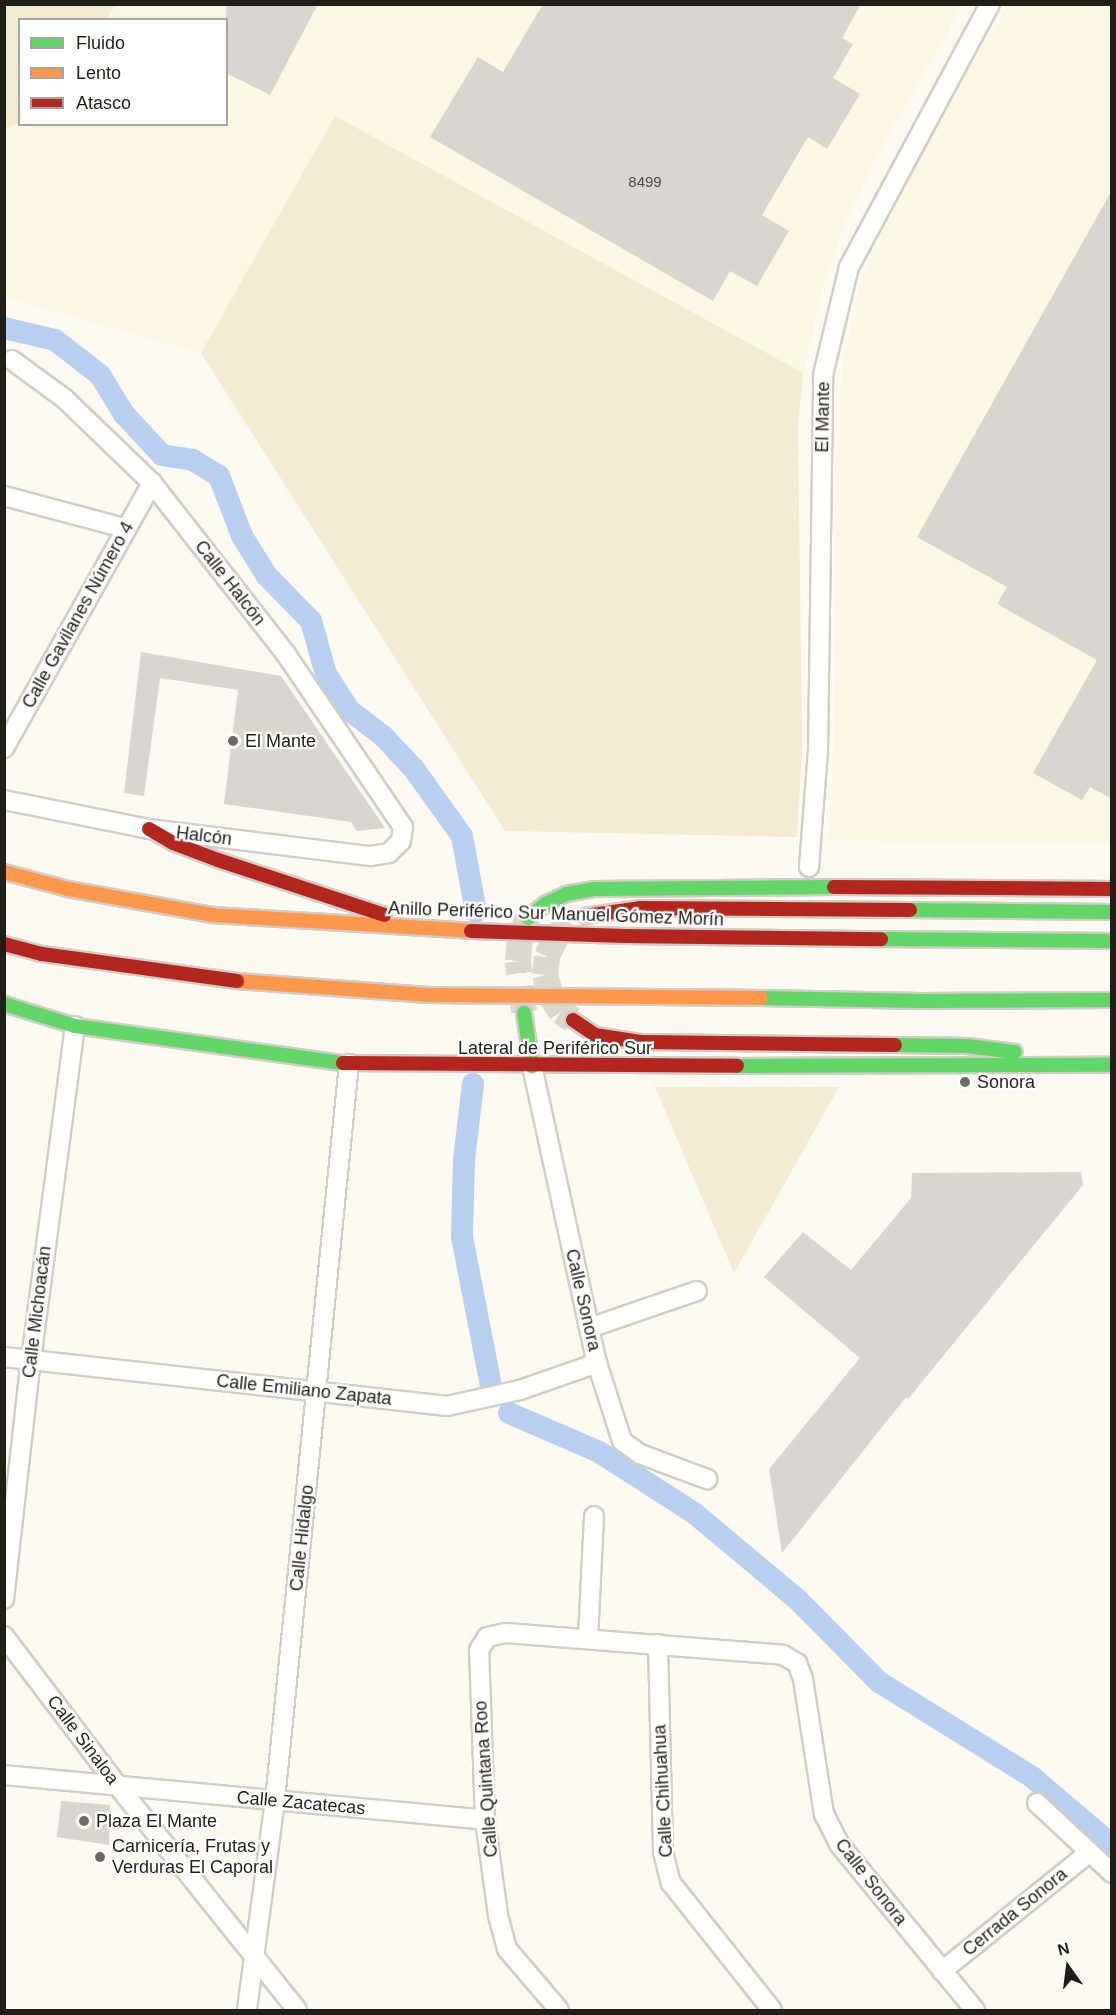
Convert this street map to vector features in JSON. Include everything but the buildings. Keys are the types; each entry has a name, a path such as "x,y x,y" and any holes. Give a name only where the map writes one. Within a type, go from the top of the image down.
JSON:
{"main road":[{"path":"148,829 173,843 218,860 429,929"},
{"name":"Anillo Periférico Sur Manuel Gómez Morín","path":"4,872 68,890 212,915 429,929 625,936 1112,941"},
{"path":"528,918 545,904 566,894 595,889 963,886 1112,889"},
{"path":"585,916 641,908 1112,912"},
{"path":"4,944 42,954 209,980 428,995 626,995 921,1001 1112,1000"},
{"path":"4,954 42,954"},
{"name":"Lateral de Periférico Sur","path":"4,1004 75,1026 349,1064 1112,1065"},
{"path":"524,1013 532,1066"},
{"path":"573,1020 595,1035 640,1042 967,1046 1112,1065"}],"street":[{"name":"El Mante","path":"809,867 818,750 823,375 849,267 990,4"},
{"name":"Calle Halcón","path":"12,360 65,399 152,483 286,654 394,811 403,827 401,841"},
{"name":"Calle Gavilanes Número 4","path":"4,748 124,528 152,483"},
{"path":"4,496 124,528"},
{"name":"Halcón","path":"4,800 148,829 370,856 389,853 401,841"},
{"name":"Calle Michoacán","path":"4,1599 31,1360 75,1026"},
{"name":"Calle Hidalgo","path":"247,2010 275,1800 349,1064"},
{"name":"Calle Sonora","path":"532,1066 597,1363 622,1441 640,1454 707,1479"},
{"path":"589,1328 697,1291"},
{"name":"Calle Emiliano Zapata","path":"4,1357 447,1406 520,1390 597,1363"},
{"path":"594,1516 588,1639 658,1644"},
{"name":"Calle Quintana Roo","path":"559,2010 507,1949 498,1915 485,1820 479,1650 487,1637 506,1633 588,1639"},
{"name":"Calle Sinaloa","path":"4,1636 117,1785 297,2010"},
{"name":"Calle Sonora","path":"658,1644 783,1655 797,1663 803,1679 824,1814 839,1844 975,2010"},
{"name":"Calle Chihuahua","path":"658,1644 663,1852 671,1883 772,2010"},
{"name":"Calle Zacatecas","path":"4,1774 485,1820"},
{"path":"1037,1803 1112,1873"},
{"name":"Cerrada Sonora","path":"942,1971 1089,1853"}],"shaded area":[{"path":"5,4 115,5 108,18 18,18 18,124 5,128"},
{"path":"4,5 963,5 874,162 844,227 824,281 803,373 335,116 201,353 5,297"},
{"path":"1007,5 1111,5 1111,843 828,841 834,751 835,419 845,352 858,289 906,176"},
{"path":"335,116 803,373 798,427 802,749 797,837 505,831 201,353"},
{"path":"655,1087 839,1087 734,1273"}],"waterway":[{"path":"4,328 55,340 100,375 124,414 162,455 193,460 219,476 242,536 267,576 311,621 326,674 349,710 383,736 414,769 462,836 476,912"},
{"path":"473,1084 464,1159 462,1237 490,1381"},
{"path":"509,1413 599,1452 694,1513 797,1599 879,1682 1032,1777 1112,1845"}],"tunnel":[{"path":"524,1012 518,961 520,938 528,918"},
{"path":"571,923 558,933 547,957 545,975 551,996 561,1012 573,1020"}],"traffic: fast":[{"path":"528,918 545,904 566,894 595,889 834,887"},
{"path":"910,910 1112,912"},
{"path":"881,939 1112,941"},
{"path":"761,998 921,1001 1112,1000"},
{"path":"4,1004 75,1026 343,1063"},
{"path":"524,1013 532,1066"},
{"path":"895,1045 967,1046 1015,1052"},
{"path":"737,1066 1112,1065"}],"traffic: slow":[{"path":"4,872 68,889 212,915 471,931"},
{"path":"237,981 428,995 761,998"}],"traffic: jam":[{"path":"149,829 173,843 218,860 384,915"},
{"path":"834,887 1112,889"},
{"path":"585,916 641,908 910,910"},
{"path":"471,931 625,936 881,939"},
{"path":"4,944 42,954 237,981"},
{"path":"573,1020 595,1035 640,1042 895,1045"},
{"path":"343,1063 737,1066"}],"place":[{"name":"El Mante","path":"233,741"},
{"name":"Sonora","path":"965,1082"},
{"name":"Plaza El Mante","path":"84,1821"},
{"name":"Carnicería, Frutas y Verduras El Caporal","path":"100,1857"}]}
